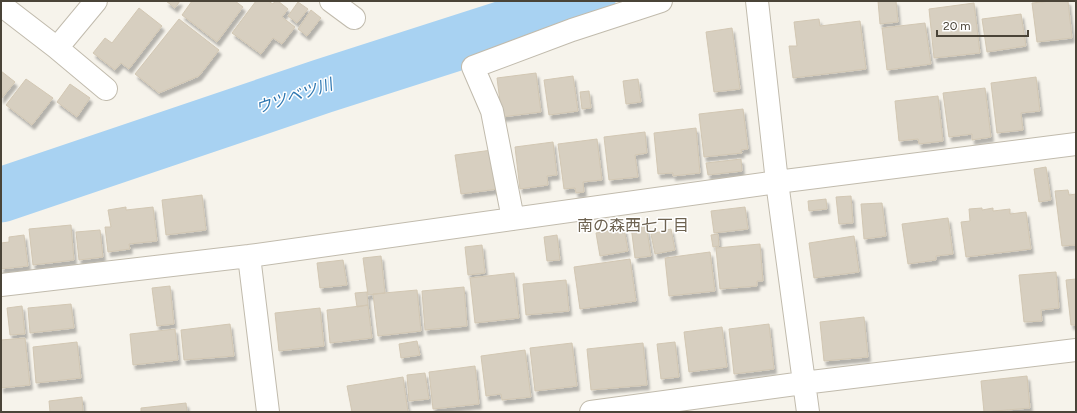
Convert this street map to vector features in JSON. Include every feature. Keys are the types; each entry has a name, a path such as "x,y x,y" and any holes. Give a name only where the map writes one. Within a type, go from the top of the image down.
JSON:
{"street":[{"path":"57,48 96,1"},
{"path":"331,1 354,18"},
{"path":"513,219 492,111 473,67 572,30 661,1"},
{"path":"757,1 777,182 808,412"},
{"path":"1,5 57,48 106,89"},
{"path":"1,285 249,256 777,182 1076,144"},
{"path":"249,256 268,412"},
{"path":"591,412 803,383 1076,350"}],"building":[{"path":"166,1 180,1 175,8"},
{"path":"192,1 235,1 243,7 217,42 182,15"},
{"path":"256,1 268,1 273,4 275,1 278,1 288,9 282,17 295,27 282,44 273,38 261,54 232,33"},
{"path":"878,1 896,1 898,22 880,24"},
{"path":"1068,1 1072,38 1037,42 1032,3"},
{"path":"298,2 308,9 297,23 288,16"},
{"path":"974,3 980,53 934,58 929,9"},
{"path":"139,8 162,26 129,69 121,63 115,70 93,53 105,38 112,43"},
{"path":"311,10 321,18 307,36 298,29"},
{"path":"1021,14 1026,46 987,52 982,19"},
{"path":"179,19 219,50 199,76 159,93 135,74"},
{"path":"819,19 820,26 860,21 866,69 793,78 789,46 797,46 794,22"},
{"path":"925,23 931,64 887,70 882,28"},
{"path":"732,28 740,89 714,92 706,32"},
{"path":"1,71 15,82 1,99"},
{"path":"536,73 541,112 502,117 497,78"},
{"path":"573,76 578,111 549,115 544,80"},
{"path":"1036,77 1040,111 1021,113 1023,130 997,133 991,83"},
{"path":"26,79 53,98 32,125 6,105"},
{"path":"638,79 641,102 626,104 623,81"},
{"path":"70,84 90,98 77,117 57,102"},
{"path":"985,88 991,137 972,140 972,134 949,137 943,93"},
{"path":"589,91 591,108 582,109 580,92"},
{"path":"938,96 943,141 919,144 918,139 899,141 895,101"},
{"path":"743,109 748,149 741,150 742,153 704,157 699,114"},
{"path":"696,128 700,173 673,176 673,173 658,174 654,133"},
{"path":"645,132 647,153 635,155 638,177 609,180 604,137"},
{"path":"597,139 602,180 583,182 584,192 576,193 575,188 564,189 558,144"},
{"path":"553,142 557,175 547,176 548,185 520,189 515,147"},
{"path":"492,150 498,189 461,194 455,155"},
{"path":"741,159 742,171 708,175 706,163"},
{"path":"1046,167 1051,200 1039,202 1034,169"},
{"path":"1068,190 1069,195 1076,194 1076,245 1062,246 1055,191"},
{"path":"202,195 206,230 166,235 162,200"},
{"path":"851,196 853,223 839,224 836,197"},
{"path":"826,199 827,209 809,211 808,201"},
{"path":"882,203 886,236 864,239 861,204"},
{"path":"126,207 126,210 153,207 157,241 129,244 130,249 108,252 105,227 111,227 108,210"},
{"path":"745,207 748,229 714,233 711,211"},
{"path":"982,208 982,210 993,208 993,211 1010,209 1010,214 1026,212 1031,249 966,257 961,222 970,221 969,209"},
{"path":"948,218 953,254 936,256 936,260 908,264 902,224"},
{"path":"646,224 651,256 635,258 631,226"},
{"path":"71,225 74,260 33,265 29,229"},
{"path":"624,228 628,251 600,256 596,233"},
{"path":"671,229 675,250 655,254 651,234"},
{"path":"100,230 103,257 79,260 76,232"},
{"path":"718,234 719,246 713,247 711,235"},
{"path":"24,235 28,266 1,269 1,243 9,242 9,237"},
{"path":"557,235 560,260 547,261 544,237"},
{"path":"854,236 859,272 814,278 809,243"},
{"path":"760,244 763,281 757,281 757,286 720,289 716,248"},
{"path":"482,245 485,273 468,275 465,247"},
{"path":"710,252 715,291 669,296 665,258"},
{"path":"381,256 385,293 368,295 363,258"},
{"path":"630,259 636,301 580,309 574,267"},
{"path":"343,260 347,285 320,288 317,263"},
{"path":"1056,272 1059,308 1041,310 1042,321 1024,322 1019,275"},
{"path":"514,273 519,318 475,323 470,278"},
{"path":"1076,279 1076,325 1071,325 1066,280"},
{"path":"566,280 569,311 526,315 523,284"},
{"path":"170,286 174,324 157,326 152,288"},
{"path":"464,287 467,326 425,330 422,291"},
{"path":"417,290 421,331 378,336 373,294"},
{"path":"367,292 368,305 357,307 355,293"},
{"path":"71,304 74,328 30,333 28,308"},
{"path":"368,305 372,338 330,343 327,310"},
{"path":"22,306 25,334 10,335 7,308"},
{"path":"320,308 324,346 279,351 275,313"},
{"path":"864,317 868,357 824,361 820,322"},
{"path":"230,324 234,356 184,360 181,330"},
{"path":"769,324 774,369 734,374 729,329"},
{"path":"722,327 727,367 689,372 684,332"},
{"path":"175,329 178,360 133,365 130,334"},
{"path":"25,338 30,385 1,388 1,340"},
{"path":"417,341 420,355 401,358 399,344"},
{"path":"77,342 81,378 36,383 33,347"},
{"path":"675,342 679,377 661,379 657,344"},
{"path":"572,343 577,386 535,391 530,348"},
{"path":"643,343 647,385 591,390 587,349"},
{"path":"525,350 531,397 502,400 501,394 486,396 481,356"},
{"path":"475,366 479,404 433,409 429,372"},
{"path":"425,373 429,399 409,401 407,375"},
{"path":"1027,376 1030,408 984,412 981,381"},
{"path":"403,377 408,412 352,412 347,386"},
{"path":"82,397 83,412 50,412 49,401"},
{"path":"186,403 187,412 141,412 141,408"}],"waterway":[{"name":"ウツベツ川","path":"1,195 323,86 588,1"}],"district":[{"name":"南の森西七丁目","path":"633,225"}]}
